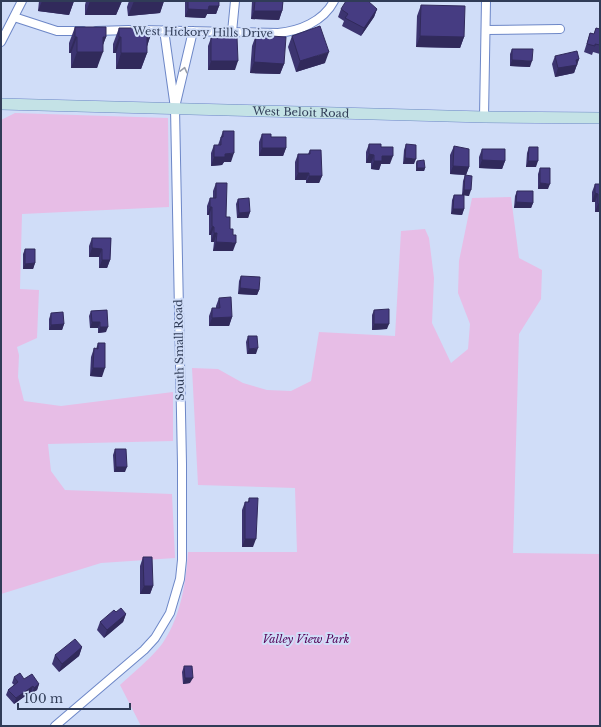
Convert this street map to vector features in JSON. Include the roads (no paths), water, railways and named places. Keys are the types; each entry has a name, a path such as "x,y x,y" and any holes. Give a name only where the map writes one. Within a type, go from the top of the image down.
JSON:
{"main road":[{"name":"West Beloit Road","path":"1,104 484,117 600,118"}],"street":[{"path":"1,42 22,1"},
{"path":"232,32 235,1"},
{"name":"West Hickory Hills Drive","path":"14,17 57,31 164,30 278,33 291,32 305,27 317,20 334,1"},
{"path":"484,117 486,1"},
{"path":"486,30 560,29"},
{"path":"164,30 175,108"},
{"path":"175,108 193,31"},
{"name":"South Small Road","path":"55,726 144,650 165,624 174,603 177,591 182,560 182,464 175,108"}],"park label":[{"name":"Valley View Park","path":"306,639"}]}
